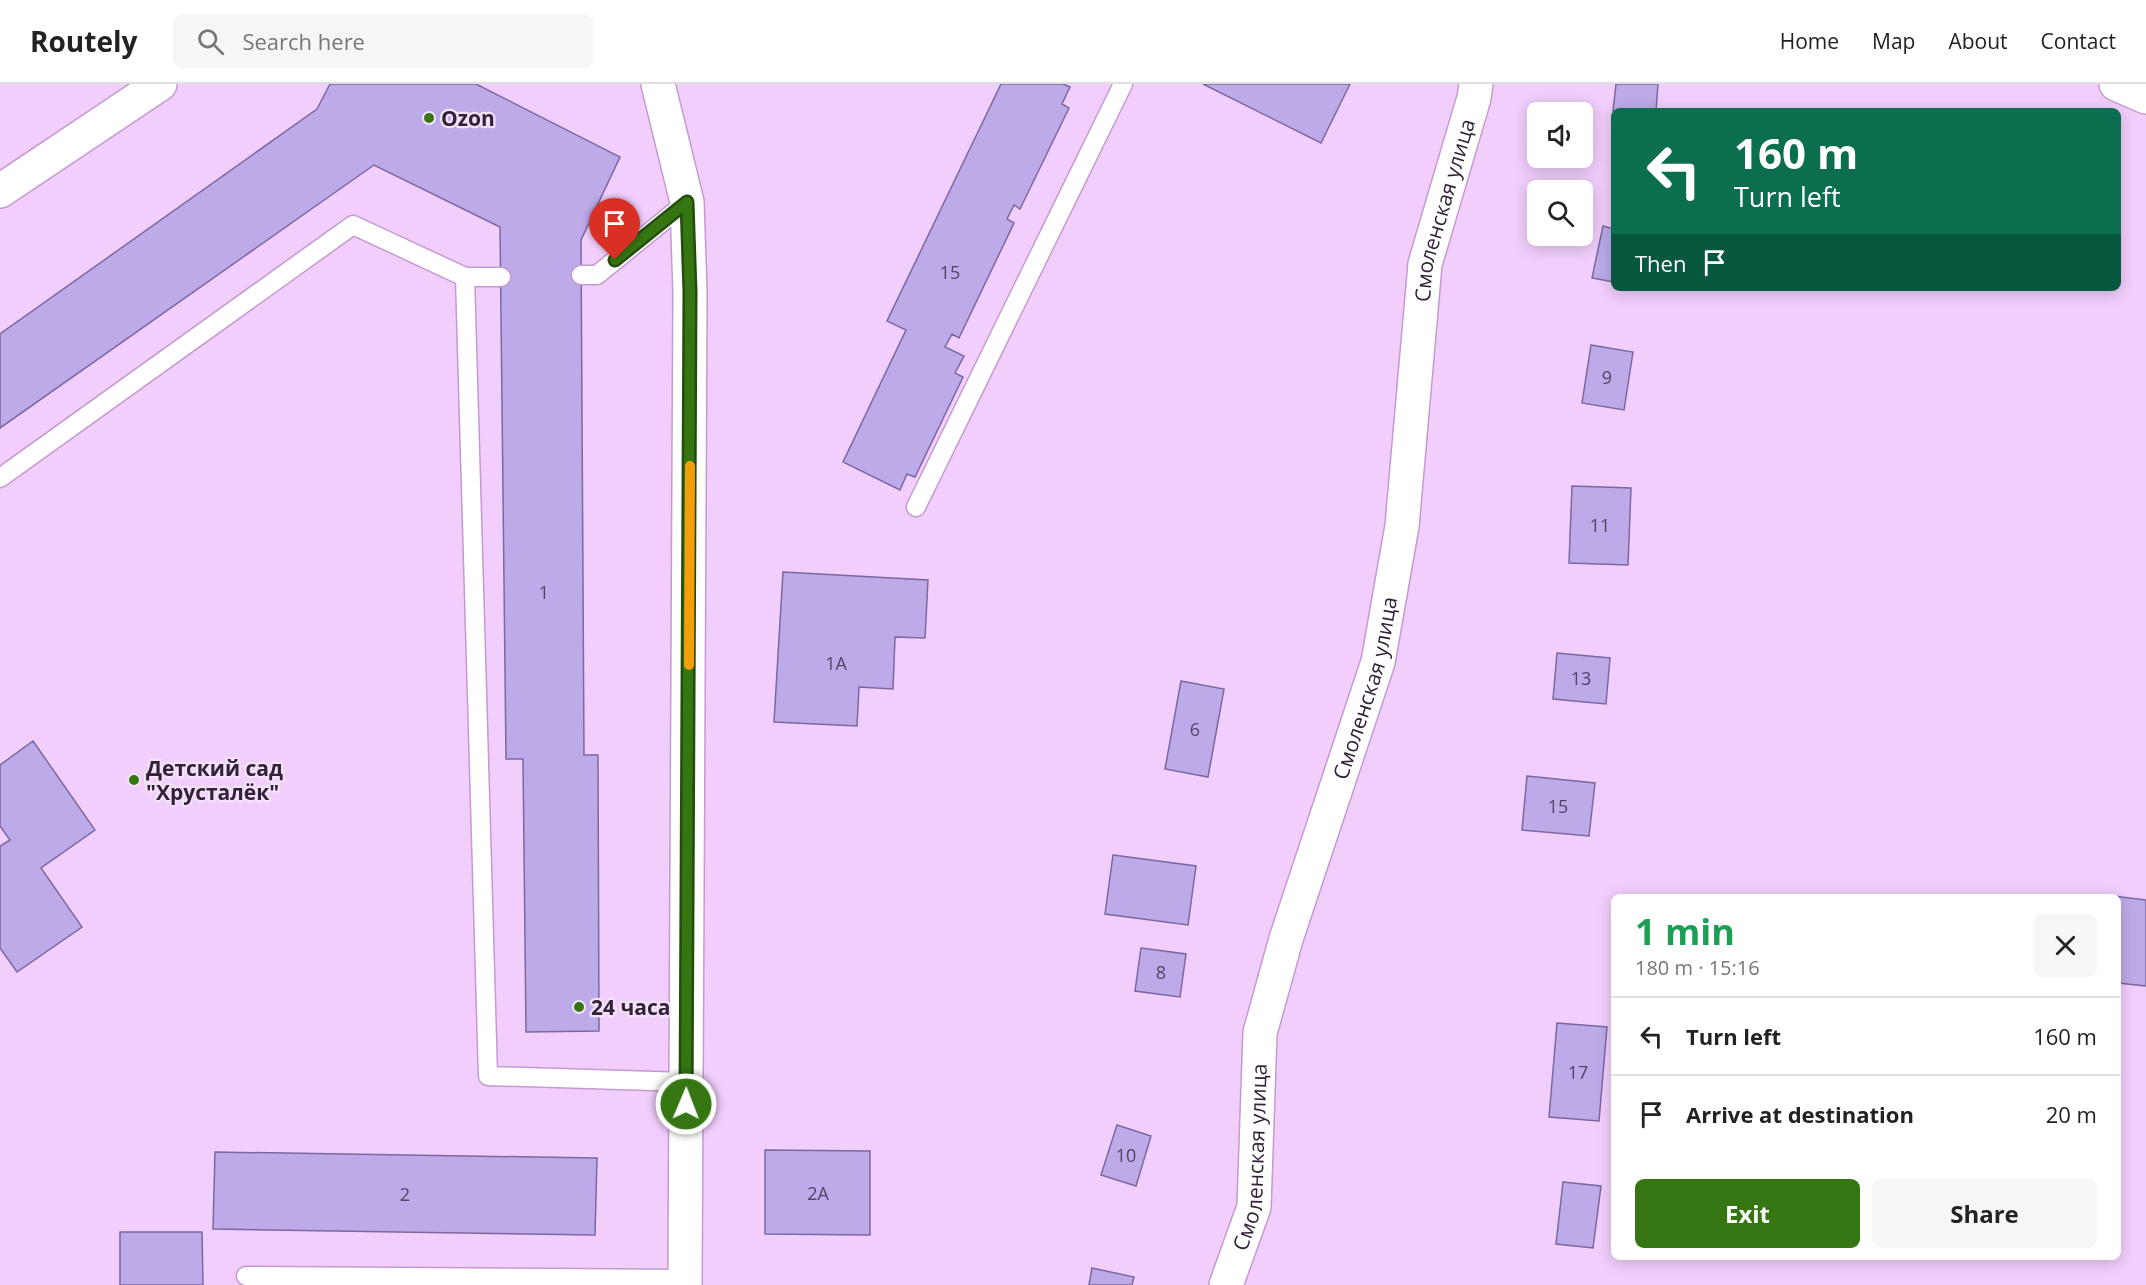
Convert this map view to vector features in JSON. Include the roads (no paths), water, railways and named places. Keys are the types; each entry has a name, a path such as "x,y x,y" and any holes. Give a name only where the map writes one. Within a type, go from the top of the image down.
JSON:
{"street":[{"path":"0,191 160,84"},
{"path":"658,84 687,202 690,304 685,1282"},
{"name":"Смоленская улица","path":"1226,1285 1254,1207 1260,1033 1286,939 1378,662 1402,526 1425,264 1474,98 1476,84"},
{"path":"2116,84 2146,97"}],"lane":[{"path":"916,507 1123,84"},
{"path":"581,275 597,275 687,202"},
{"path":"0,478 353,225 465,277 501,277"},
{"path":"465,277 488,1076 686,1082"},
{"path":"246,1276 685,1282"}],"place":[{"name":"Ozon","path":"429,118"},
{"name":"Детский сад \"Хрусталёк\"","path":"134,780"},
{"name":"24 часа","path":"579,1007"}]}
